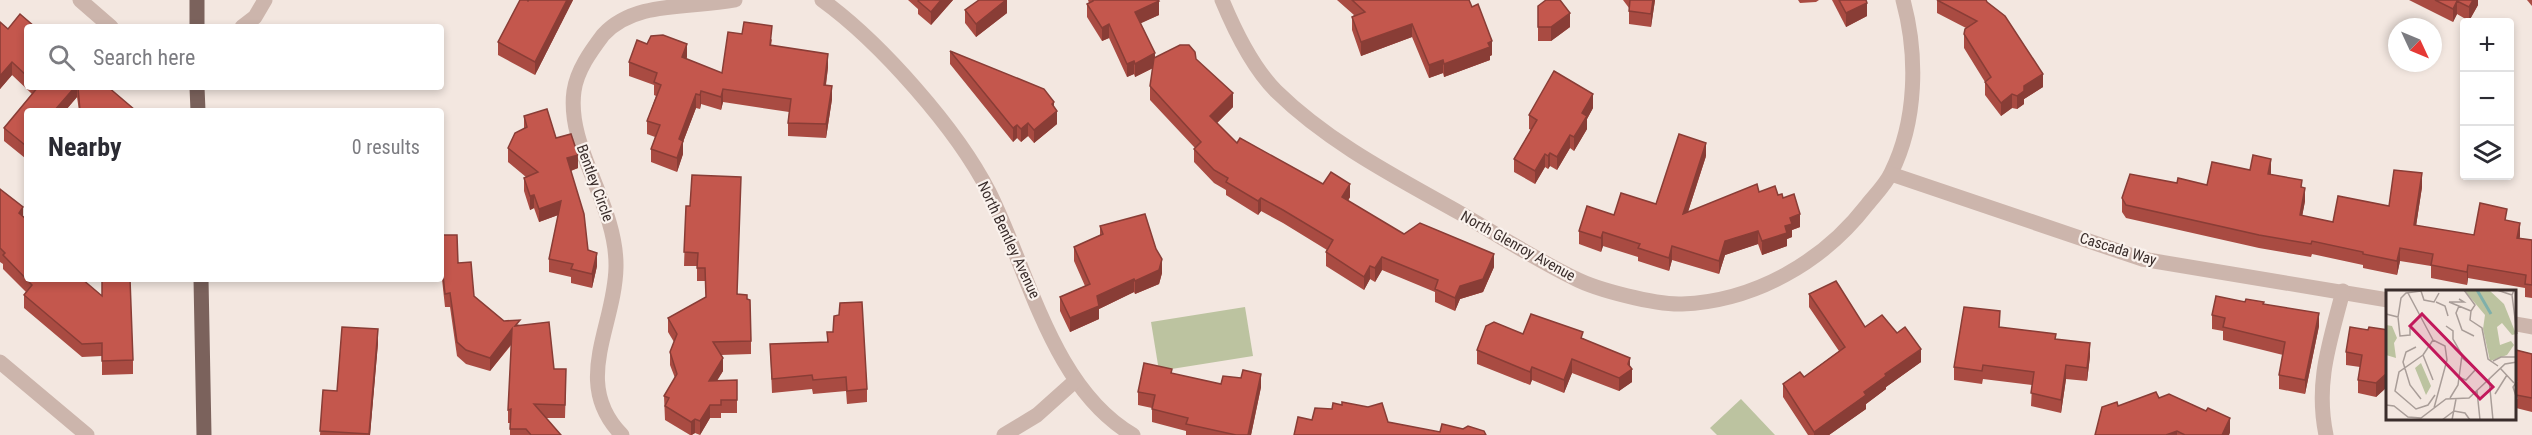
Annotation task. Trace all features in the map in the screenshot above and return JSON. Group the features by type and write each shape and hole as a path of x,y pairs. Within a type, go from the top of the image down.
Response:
{"main road":[{"path":"197,0 197,24"},
{"path":"197,90 198,108"},
{"path":"201,282 204,435"}],"street":[{"path":"80,0 108,24"},
{"path":"246,24 255,17 265,0"},
{"name":"Bentley Circle","path":"622,435 614,427 600,399 595,366 611,310 616,266 610,216 577,135 574,91 583,64 605,32 631,12 663,3 735,0"},
{"name":"North Bentley Avenue","path":"822,0 840,13 911,85 959,143 989,192 1052,335 1075,381 1115,424 1133,435"},
{"name":"North Glenroy Avenue","path":"1222,0 1235,31 1274,88 1317,128 1363,158 1576,279 1627,295 1680,304 1728,298 1773,282 1811,260 1856,220 1891,174 1909,122 1912,74 1910,26 1903,0"},
{"name":"Cascada Way","path":"1891,174 2142,259 2386,300"},
{"path":"2326,435 2322,415 2321,379 2343,291"},
{"path":"2517,324 2532,327"},
{"path":"0,362 87,435"},
{"path":"1004,435 1037,415 1075,381"}],"green space":[{"path":"1245,307 1253,356 1159,371 1151,322"},
{"path":"1741,399 1775,435 1717,435 1710,428"}],"building":[{"path":"520,0 567,0 535,62 498,42"},
{"path":"919,0 941,0 931,12"},
{"path":"979,0 1006,0 976,24 965,10"},
{"path":"1093,0 1158,0 1135,12 1155,53 1135,64 1134,61 1127,64 1109,24 1102,28 1087,4"},
{"path":"1352,0 1469,0 1472,7 1478,4 1492,41 1488,43 1490,47 1444,64 1443,60 1429,65 1412,24 1361,42 1352,17 1365,12"},
{"path":"1546,0 1560,0 1570,13 1551,27 1538,27 1538,6"},
{"path":"1630,0 1653,0 1651,14 1629,11"},
{"path":"1839,0 1866,0 1867,3 1846,13"},
{"path":"1937,0 1986,0 2005,16 2043,74 2024,86 2024,91 2017,96 2012,94 2001,103 1985,82 1991,77 1964,34 1965,29 1977,21"},
{"path":"2435,0 2473,0 2469,7 2457,1 2453,9"},
{"path":"20,14 32,24 24,24 24,73 12,62 0,76 0,22 8,29"},
{"path":"744,22 772,26 770,45 828,54 824,85 832,86 826,124 788,123 791,99 723,89 721,97 701,91 700,95 696,94 679,139 683,141 677,158 651,149 660,125 647,121 661,85 654,82 657,73 629,62 637,40 647,44 651,36 663,35 687,44 682,57 722,73 728,32 742,34"},
{"path":"1180,45 1189,45 1195,52 1196,59 1233,93 1210,116 1237,143 1240,138 1323,184 1331,172 1350,184 1342,197 1404,234 1420,223 1494,254 1483,279 1460,286 1455,298 1435,289 1438,280 1382,257 1375,268 1370,266 1364,277 1326,252 1333,240 1261,198 1258,201 1226,182 1228,178 1214,170 1194,149 1201,142 1150,86 1154,58"},
{"path":"950,51 1044,89 1054,102 1052,104 1057,111 1034,130 1028,123 1021,129 1017,125 1013,128"},
{"path":"1554,71 1593,94 1582,113 1587,116 1574,137 1570,135 1557,157 1550,153 1548,156 1545,154 1535,171 1514,159 1537,120 1529,115"},
{"path":"36,90 72,90 57,108 24,108 24,144 4,128"},
{"path":"78,90 112,90 133,108 80,108"},
{"path":"547,109 556,138 571,134 578,155 567,158 584,214 588,250 597,253 592,274 571,269 573,264 549,259 561,201 539,209 534,195 530,196 524,178 538,172 508,148 515,133 527,127 524,116"},
{"path":"1679,134 1706,143 1683,214 1757,184 1759,192 1775,186 1778,195 1782,194 1783,198 1794,194 1800,214 1790,218 1792,224 1785,226 1787,233 1762,241 1758,231 1725,241 1719,261 1672,246 1669,258 1638,248 1640,244 1603,232 1601,238 1579,231 1587,206 1614,215 1621,193 1656,204"},
{"path":"2253,155 2271,159 2268,174 2302,180 2301,187 2305,188 2300,215 2333,222 2338,196 2389,206 2394,170 2422,173 2414,225 2474,235 2480,203 2507,209 2505,220 2520,223 2517,238 2532,240 2532,285 2525,284 2526,275 2468,265 2467,272 2431,265 2433,254 2400,248 2397,261 2312,241 2311,244 2259,235 2126,205 2122,198 2130,174 2177,183 2178,178 2207,185 2212,162 2250,170"},
{"path":"692,175 741,177 737,294 747,295 747,299 750,300 751,341 713,342 723,358 709,381 737,380 737,400 721,400 721,405 710,405 700,421 695,419 691,422 665,406 669,398 664,396 677,374 670,352 677,334 668,318 706,297 705,268 697,268 698,253 684,252 686,206 690,206"},
{"path":"0,189 23,207 19,213 24,217 24,277 3,255 5,253 0,248"},
{"path":"1145,214 1156,249 1162,259 1159,270 1097,296 1099,306 1070,318 1060,297 1090,284 1074,247 1103,234 1100,226"},
{"path":"444,235 457,235 458,263 471,262 474,296 504,321 520,320 515,326 549,322 554,369 566,369 565,405 534,404 561,435 531,435 526,429 510,429 511,409 508,410 512,329 490,358 466,350 457,342 450,293 445,294"},
{"path":"1836,281 1865,327 1882,315 1897,333 1905,327 1921,349 1885,374 1886,376 1864,392 1866,395 1814,432 1783,384 1800,372 1804,377 1845,347 1809,294"},
{"path":"29,282 86,282 102,296 102,282 130,282 133,360 102,361 102,343 82,344 24,295 32,285"},
{"path":"2216,296 2245,302 2246,299 2319,313 2305,380 2279,375 2285,342 2223,327 2225,318 2212,315"},
{"path":"862,302 867,389 847,391 846,377 813,380 812,375 772,379 770,344 828,342 827,332 833,332 834,316 839,315 840,303"},
{"path":"1964,307 2000,311 1999,327 2056,334 2055,339 2090,343 2087,368 2066,365 2061,400 2031,393 2034,372 1983,365 1982,371 1954,367"},
{"path":"1531,314 1583,332 1581,338 1630,358 1628,364 1632,369 1619,378 1572,359 1564,380 1532,367 1530,372 1477,350 1486,326 1494,322 1523,334"},
{"path":"342,327 378,329 369,434 320,431 323,390 337,391"},
{"path":"2350,327 2386,330 2386,374 2376,383 2358,380 2362,355 2346,352"},
{"path":"2517,350 2532,354 2532,398 2517,395"},
{"path":"1144,363 1172,369 1171,373 1221,384 1223,376 1241,378 1243,370 1261,374 1248,435 1236,435 1186,424 1188,418 1152,409 1155,395 1138,392"},
{"path":"2156,392 2159,398 2169,394 2206,411 2208,408 2230,418 2222,435 2185,435 2177,431 2166,435 2095,435 2102,407 2117,402 2118,406"},
{"path":"1342,402 1368,407 1382,403 1388,422 1440,432 1442,424 1463,429 1468,426 1484,431 1486,435 1294,435 1298,417 1312,420 1315,408 1332,409 1333,403 1342,405"}]}
